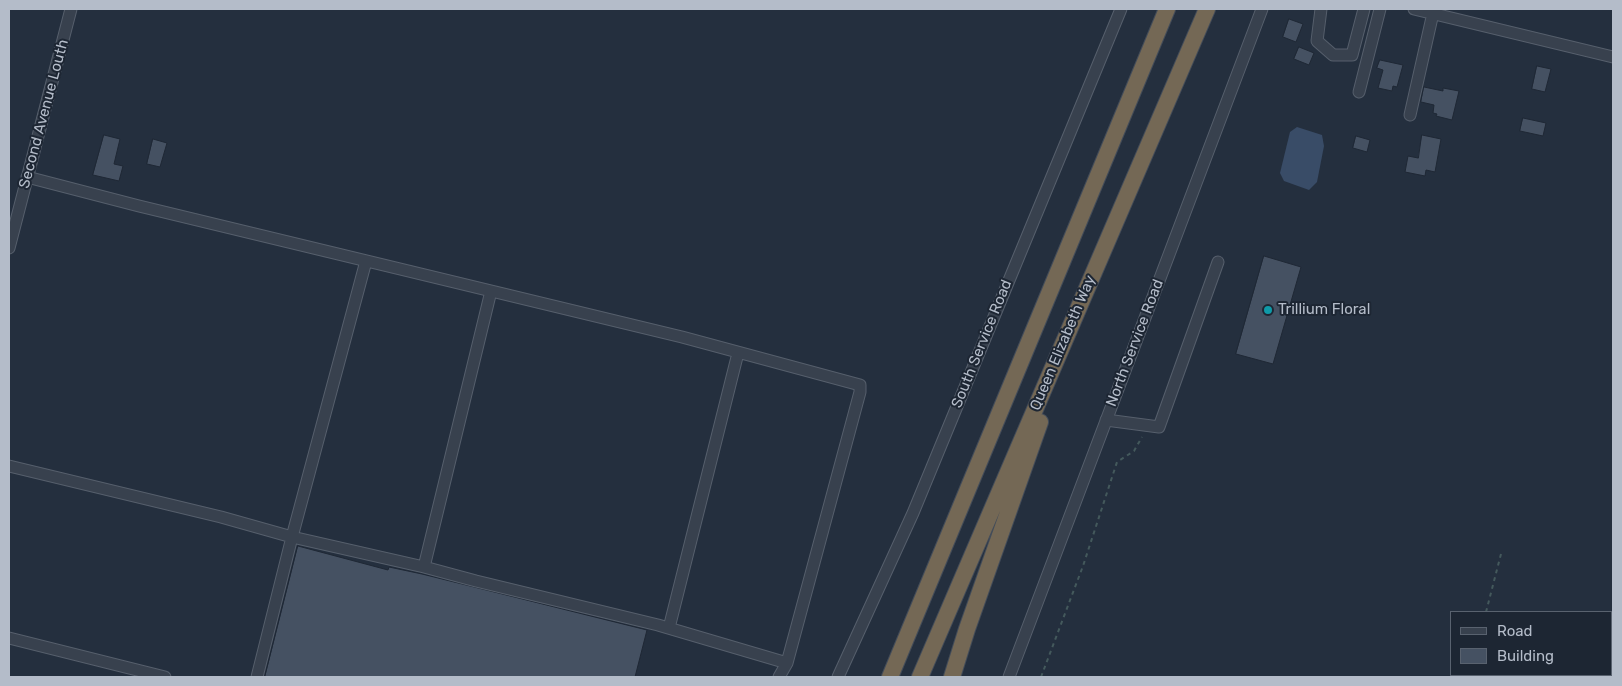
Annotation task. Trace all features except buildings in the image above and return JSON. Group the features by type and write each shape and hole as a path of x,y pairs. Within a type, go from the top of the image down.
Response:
{"highway":[{"name":"Queen Elizabeth Way","path":"890,677 1167,9"},
{"name":"Queen Elizabeth Way","path":"920,677 1207,9"},
{"path":"952,677 967,629 1092,277"}],"street":[{"name":"Second Avenue Louth","path":"9,248 71,9"},
{"name":"South Service Road","path":"838,677 913,513 1121,9"},
{"name":"North Service Road","path":"1008,677 1262,9"},
{"path":"1321,9 1317,41 1334,55 1352,56 1364,9"},
{"path":"1359,92 1380,9"},
{"path":"1414,9 1613,56"},
{"path":"1410,115 1433,13"},
{"path":"27,176 139,206 682,337 860,385 860,392 787,663 779,677"},
{"path":"257,677 292,537 366,261"},
{"path":"1106,420 1160,427 1218,262"},
{"path":"424,566 492,291"},
{"path":"669,628 738,353"},
{"path":"9,466 292,537 424,566 476,581 669,628 787,663"},
{"path":"9,638 165,677"}],"path":[{"path":"1041,677 1083,566 1117,462 1134,451 1149,426"},
{"path":"1486,611 1502,550"}],"water":[{"path":"1297,127 1322,135 1324,146 1317,182 1309,190 1284,181 1280,173 1290,132"}],"place":[{"name":"Trillium Floral","path":"1268,310"}]}
